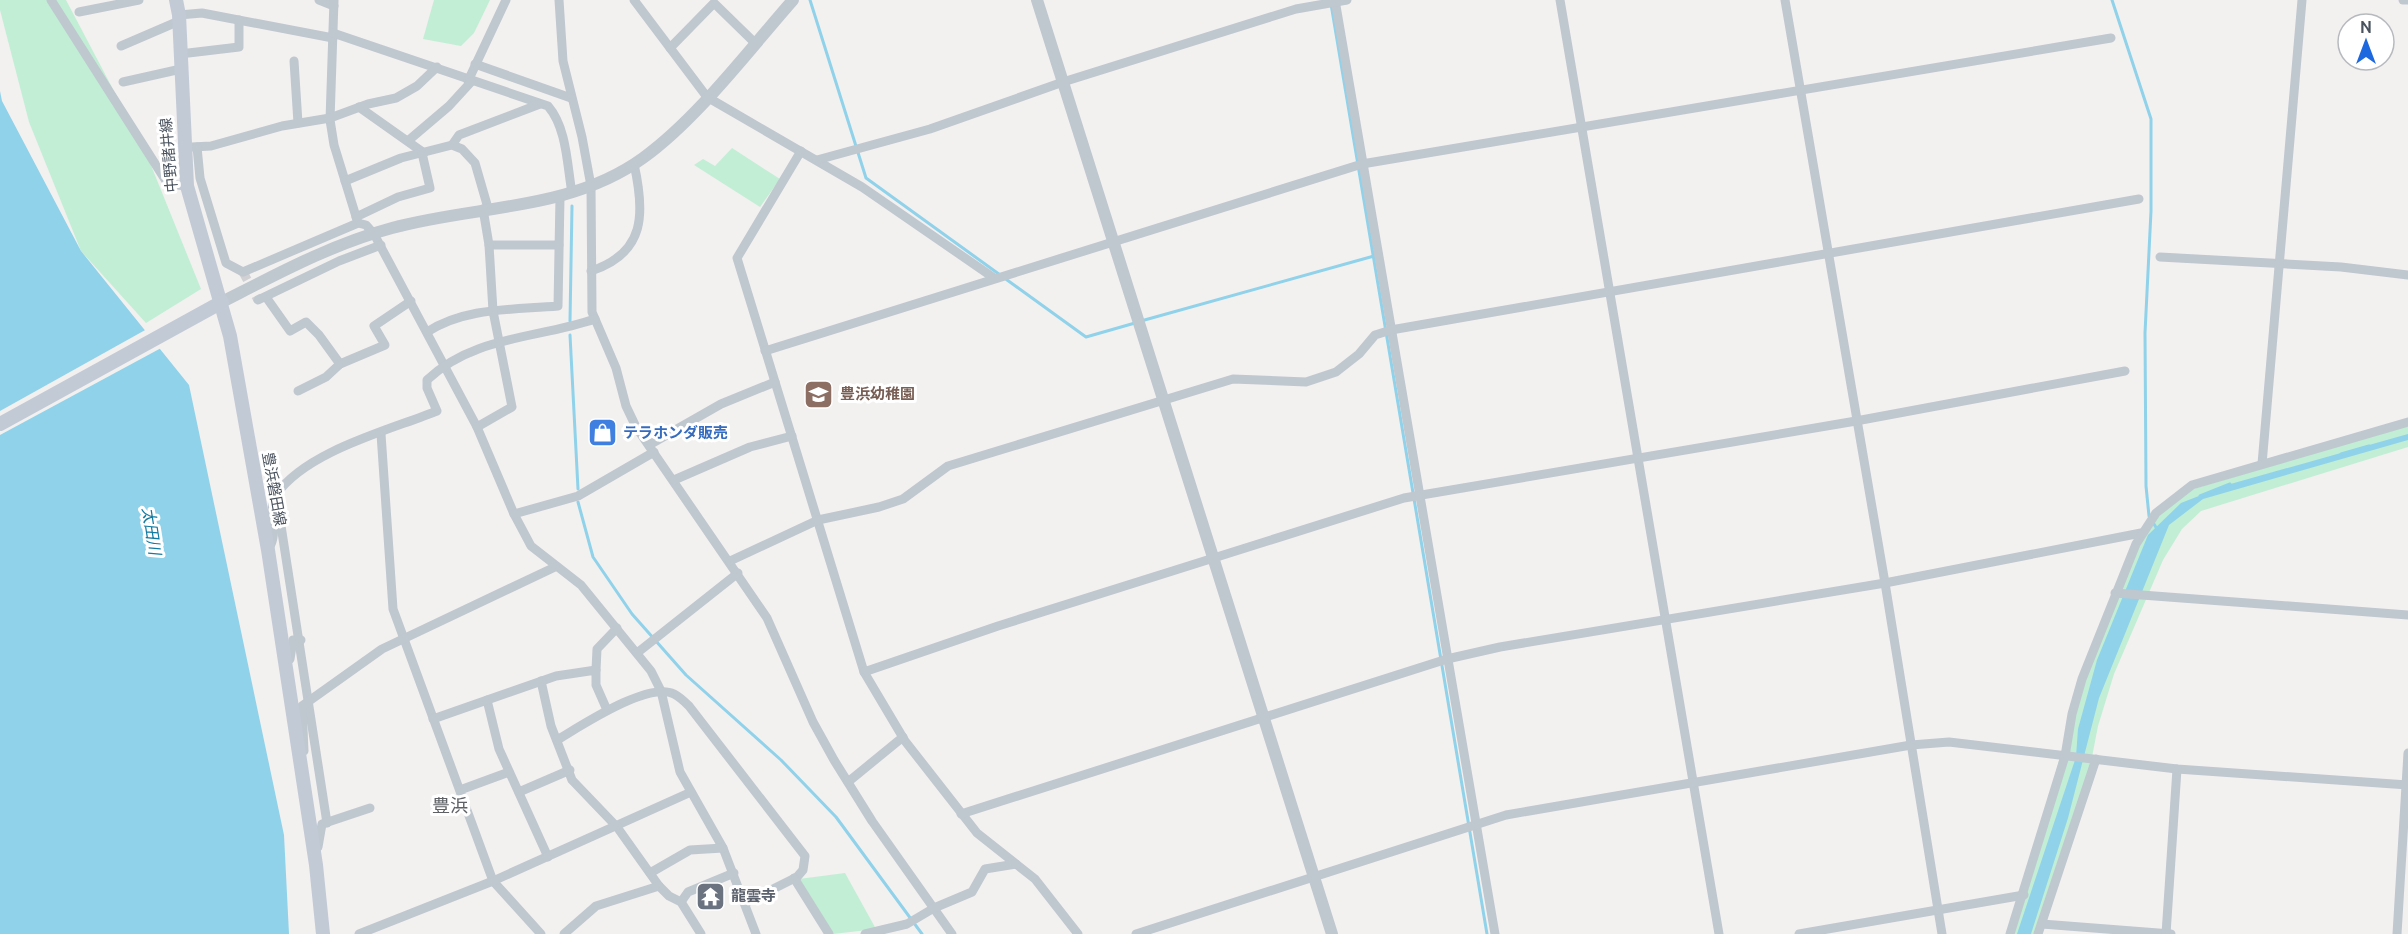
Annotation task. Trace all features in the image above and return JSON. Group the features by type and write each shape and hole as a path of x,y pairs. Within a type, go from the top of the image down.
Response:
{"main road":[{"name":"中野諸井線","path":"176,0 190,148 187,186 195,222 222,302"},
{"path":"0,424 222,302"},
{"name":"豊浜磐田線","path":"222,302 268,550 316,864 323,934"}],"street":[{"path":"51,0 168,184 187,186"},
{"path":"79,12 139,0"},
{"path":"319,0 334,3 330,118 334,145 357,220 366,225 374,234 411,301 477,427 514,514 531,546 581,585 651,671 661,691 680,772 723,848 756,934"},
{"path":"409,140 449,106 470,81 506,0"},
{"path":"559,0 563,62 582,137 591,186 591,299 595,319 616,368 626,406 652,449 767,618 813,722 848,782 952,934"},
{"path":"634,0 707,97 862,188 994,278"},
{"path":"222,302 307,260 374,234 485,209 566,195 591,186 634,164 673,134 793,0"},
{"path":"1037,0 1332,934"},
{"path":"817,160 930,129 1063,82 1296,9 1347,0"},
{"path":"1560,0 1719,934"},
{"path":"1785,0 1885,583 1942,934"},
{"path":"2262,464 2302,0"},
{"path":"2403,0 2408,0"},
{"path":"1335,1 1495,934"},
{"path":"670,48 714,3 755,43"},
{"path":"121,46 179,18 202,13 333,35 437,67 470,81 548,106 561,130 566,195 559,245 558,306 493,312 445,320 427,332"},
{"path":"180,54 239,47 239,20"},
{"path":"765,351 1362,164 2111,39"},
{"path":"294,61 298,123"},
{"path":"476,64 571,98"},
{"path":"359,107 409,140 423,153 430,188 398,196 357,220 243,272 226,263 190,148 211,146 298,123 330,118 359,107 396,98 417,86 437,67"},
{"path":"123,82 181,69"},
{"path":"452,145 459,135 540,104"},
{"path":"345,181 401,158 452,145 462,149 475,163 485,209 493,312 512,407 477,427"},
{"path":"801,151 737,258 864,672 903,737 976,833 1035,879 1078,934"},
{"path":"591,271 609,265 624,254 633,242 641,210 634,164"},
{"path":"730,561 818,520 895,502 922,487 948,466 1233,379 1311,380 1336,372 1359,354 1375,335 1391,330 1611,291 1829,256 2139,199"},
{"path":"340,364 320,335 306,322 291,331 262,298 339,261 381,245"},
{"path":"489,245 559,245"},
{"path":"2160,257 2341,267 2408,275"},
{"path":"298,391 326,376 340,364 385,345 374,326 411,301"},
{"path":"268,550 272,543 272,504 276,495 292,478 318,459 437,411 427,388 427,380 444,364 468,351 564,329 595,319"},
{"path":"864,672 1213,557 1420,494 1856,421 2125,371"},
{"path":"514,514 578,496 722,404 775,382"},
{"path":"2010,934 2024,896 2065,756 2072,714 2082,679 2141,533 2156,513 2192,484 2408,422"},
{"path":"381,434 393,609 493,881 542,934"},
{"path":"674,480 750,447 792,436"},
{"path":"276,495 327,823"},
{"path":"961,814 1447,659 1500,647 1885,583 2141,533"},
{"path":"302,774 305,760 302,706 382,649 555,567"},
{"path":"637,653 738,573"},
{"path":"2115,593 2408,615"},
{"path":"607,710 597,685 597,649 617,628"},
{"path":"285,664 290,659 293,640 300,640"},
{"path":"433,719 541,681 577,671 596,670"},
{"path":"541,681 545,707 572,780 617,827 659,886 669,896 681,902 701,934"},
{"path":"557,740 607,710 629,700 661,691 674,693 689,706 805,856 803,870 794,878 745,903"},
{"path":"487,700 499,749 548,857"},
{"path":"848,782 903,737"},
{"path":"1136,934 1313,875 1516,813 1911,745 1949,742 2177,769 2407,785"},
{"path":"2397,934 2408,753"},
{"path":"2038,934 2096,759"},
{"path":"2166,934 2177,769"},
{"path":"519,792 570,770"},
{"path":"460,790 509,772"},
{"path":"358,934 493,881 691,792"},
{"path":"316,864 320,826 370,808"},
{"path":"650,873 690,850 723,848"},
{"path":"865,934 907,924 934,908 972,892 985,869 1016,864"},
{"path":"681,902 688,892 734,873"},
{"path":"794,878 829,934"},
{"path":"564,934 597,906 659,886"},
{"path":"1799,934 2024,896"},
{"path":"2042,924 2171,934"}],"green space":[{"path":"0,0 66,0 144,148 201,289 146,323 81,251 29,122 0,10"},
{"path":"434,0 490,0 474,33 461,46 423,39"},
{"path":"732,148 780,179 760,207 694,165 703,159 715,166"},
{"path":"2408,425 2408,447 2201,511 2182,529 2163,560 2114,674 2098,726 2086,788 2038,934 2011,934 2072,714 2149,522 2180,493"},
{"path":"845,873 876,929 833,934 799,879"}],"water":[{"name":"太田川","path":"0,91 2,101 81,251 189,385 284,835 289,934 0,934"},
{"path":"2408,434 2408,440 2203,499 2169,525 2099,698 2068,818 2031,934 2017,934 2076,757 2078,729 2097,660 2148,535 2181,503 2227,485"}],"pier":[{"path":"147,329 163,347 0,435 0,411"}],"waterway":[{"path":"810,0 866,178 1086,337 1135,323"},
{"path":"2112,0 2151,119 2151,211 2145,333 2146,486 2149,516 2157,529"},
{"path":"1331,4 1487,934"},
{"path":"570,321 572,206"},
{"path":"1141,321 1374,256"},
{"path":"570,335 578,489"},
{"path":"2341,454 2369,446"},
{"path":"2200,496 2230,484"},
{"path":"578,502 593,557 632,614 686,675 781,760 836,817 922,934"}],"tunnel":[{"path":"243,272 258,300"}],"place":[{"name":"豊浜幼稚園","path":"819,394"},
{"name":"テラホンダ販売","path":"602,433"},
{"name":"龍雲寺","path":"710,896"}],"district":[{"name":"豊浜","path":"450,806"}]}
